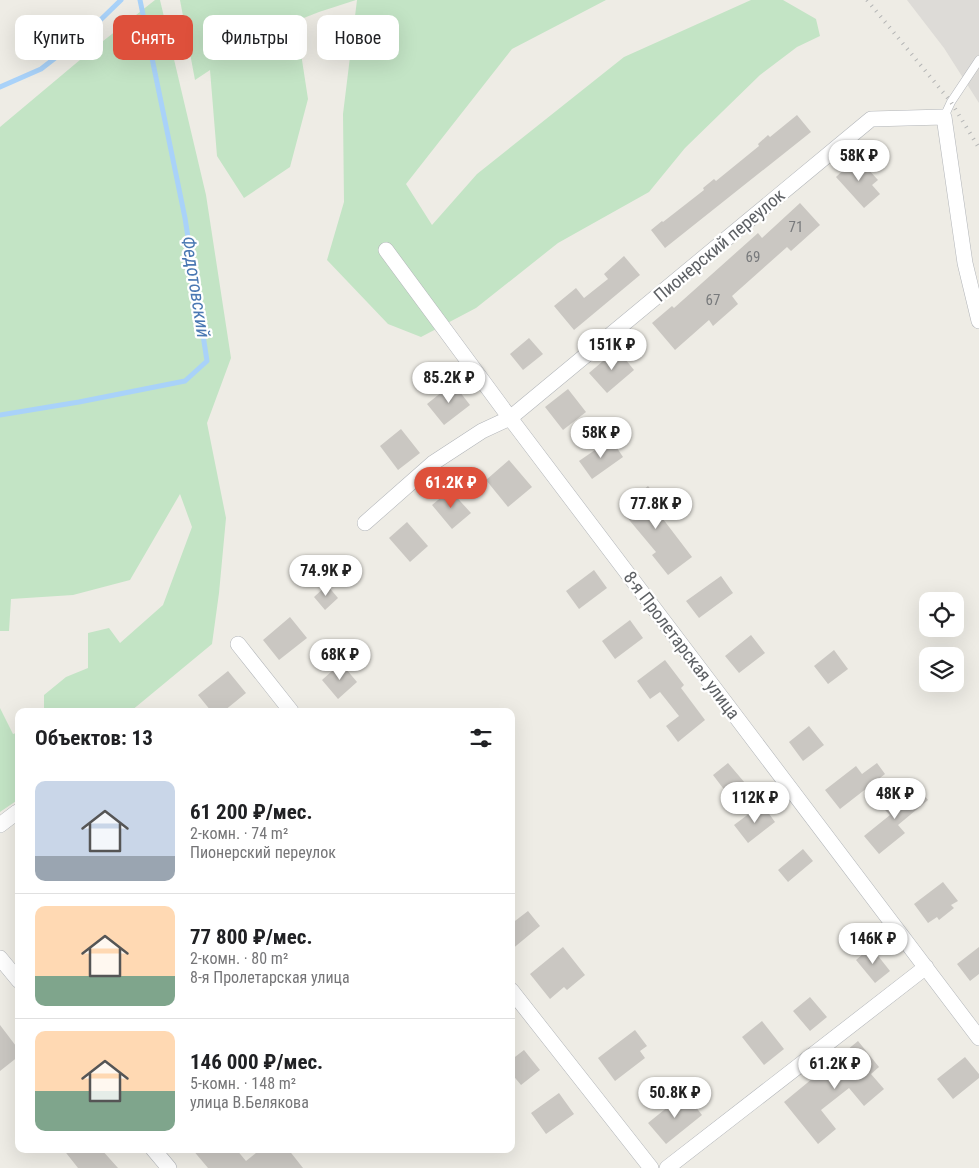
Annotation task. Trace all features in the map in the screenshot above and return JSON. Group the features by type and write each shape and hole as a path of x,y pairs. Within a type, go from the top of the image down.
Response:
{"street":[{"path":"944,117 964,263 979,321"},
{"name":"Пионерский переулок","path":"366,523 433,463 482,431 510,418 872,119 944,117"},
{"name":"8-я Пролетарская улица","path":"386,250 510,418 979,1038"},
{"path":"238,644 289,708"},
{"path":"0,825 15,814"},
{"path":"0,958 15,976"},
{"path":"667,1168 926,967"},
{"path":"515,995 651,1168"},
{"path":"156,1153 168,1168"}],"lane":[{"path":"944,117 951,102 979,60"}],"shaded area":[{"path":"907,0 979,0 979,103 944,48"}],"green space":[{"path":"155,0 160,0 164,15 136,15"},
{"path":"180,0 356,0 307,17 307,15 203,15 203,60 302,60 308,99 290,167 244,198 217,156 210,70 195,80 191,60 193,60 193,15 183,15"},
{"path":"357,0 606,0 512,49 406,184 432,225 477,174 624,57 751,0 783,0 816,19 820,36 797,47 760,75 685,148 649,192 558,243 476,308 421,337 388,324 327,260 344,202 343,114 350,60 399,60 399,15 355,15"},
{"path":"113,33 113,60 174,60 206,195 231,358 207,423 226,518 212,644 135,708 44,708 44,695 66,677 88,668 88,633 109,628 120,643 163,605 192,527 180,494 130,580 73,595 11,599 9,631 0,631 0,127 80,60 103,60 103,41"},
{"path":"0,708 13,734 15,733 15,802 0,812"}],"building":[{"path":"797,115 811,132 665,248 651,230 704,190 703,188 714,179 716,181 759,146 758,144 768,135 770,137"},
{"path":"857,157 878,180 872,185 880,194 864,208 836,177"},
{"path":"800,203 820,225 791,251 787,247 732,296 738,304 713,326 709,320 675,350 652,323 672,306 674,308 758,233 762,238"},
{"path":"624,256 640,275 574,330 554,306 576,288 584,298 608,279 604,274"},
{"path":"529,338 543,354 523,370 510,354"},
{"path":"617,349 634,370 607,393 589,373"},
{"path":"453,383 470,405 444,425 427,404"},
{"path":"568,389 586,412 563,430 545,407"},
{"path":"401,429 420,453 398,470 380,446"},
{"path":"611,439 623,457 592,479 579,461"},
{"path":"509,460 532,487 508,507 486,480"},
{"path":"648,486 670,513 663,519 692,557 668,575 652,555 656,552 620,509"},
{"path":"450,490 471,513 452,529 432,505"},
{"path":"407,522 428,546 410,562 389,538"},
{"path":"594,570 607,588 579,609 566,591"},
{"path":"721,576 733,593 699,618 686,601"},
{"path":"327,585 338,598 325,610 314,597"},
{"path":"290,617 307,638 279,660 263,640"},
{"path":"630,620 643,638 615,659 602,641"},
{"path":"751,635 765,653 739,673 725,656"},
{"path":"834,650 848,669 828,684 814,666"},
{"path":"665,660 684,685 681,688 705,720 678,742 666,726 679,716 660,692 650,699 637,681"},
{"path":"341,663 357,682 338,699 322,680"},
{"path":"228,671 246,693 228,708 209,708 198,695"},
{"path":"809,726 824,745 803,761 789,742"},
{"path":"728,763 745,783 729,796 713,775"},
{"path":"877,763 885,774 840,809 825,790 856,766 862,774"},
{"path":"916,785 928,800 898,825 905,833 879,854 864,836 890,815 885,810"},
{"path":"762,804 775,822 748,843 734,825"},
{"path":"803,849 813,861 788,882 778,870"},
{"path":"943,882 958,901 951,905 954,908 939,920 937,917 928,923 914,904"},
{"path":"528,911 540,926 515,947 515,921"},
{"path":"563,947 585,975 567,990 564,987 550,999 530,974"},
{"path":"871,947 890,971 875,983 856,960"},
{"path":"979,947 979,974 970,981 957,964"},
{"path":"810,997 827,1017 810,1031 793,1011"},
{"path":"762,1021 784,1049 764,1065 742,1037"},
{"path":"0,1025 15,1045 15,1059 0,1071"},
{"path":"635,1030 647,1046 640,1051 645,1058 615,1081 598,1058"},
{"path":"858,1041 879,1067 871,1074 884,1089 864,1106 849,1088 821,1110 836,1129 818,1144 784,1102"},
{"path":"524,1050 540,1070 521,1085 515,1078 515,1057"},
{"path":"965,1057 979,1074 979,1078 953,1099 937,1079"},
{"path":"559,1093 574,1114 546,1134 531,1113"},
{"path":"685,1093 702,1115 666,1144 648,1123"},
{"path":"66,1153 105,1153 118,1168 78,1168"},
{"path":"195,1153 239,1153 246,1161 256,1153 291,1153 303,1168 208,1168"}],"waterway":[{"path":"0,87 41,69 86,34 121,0"},
{"name":"Федотовский","path":"0,415 185,381 207,361 185,218 140,0"}],"railway":[{"path":"867,0 951,102 979,148"}]}
